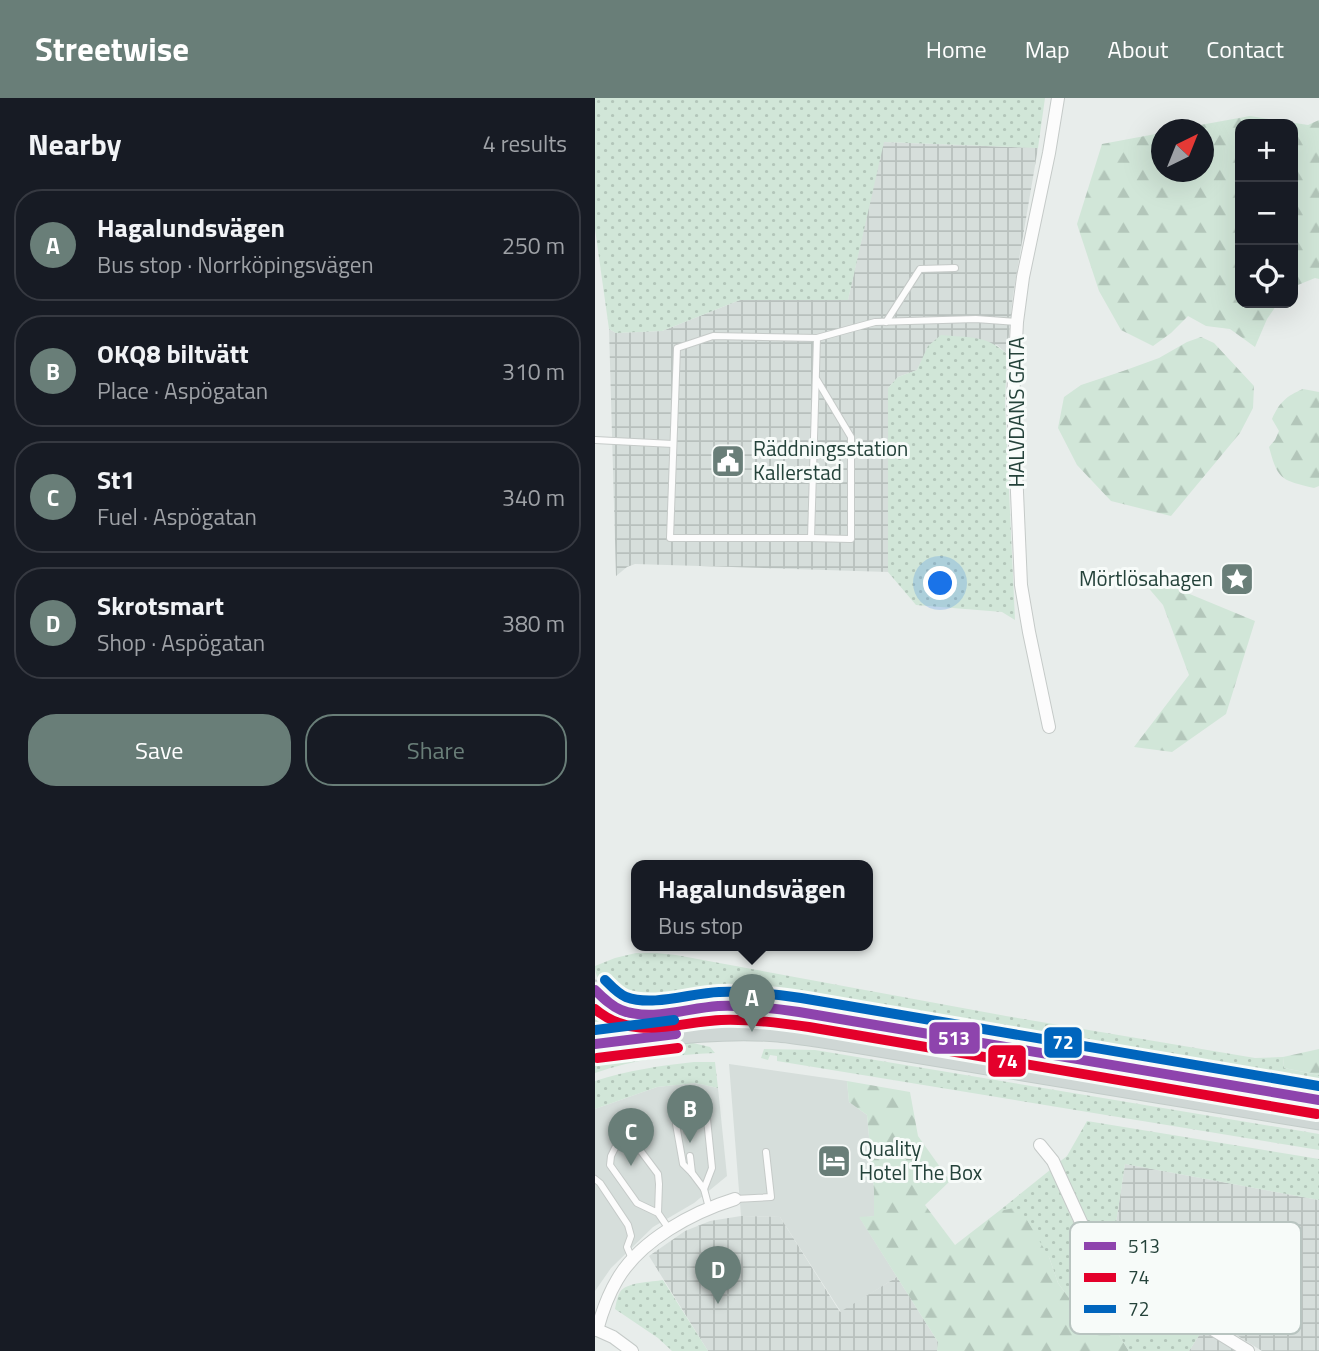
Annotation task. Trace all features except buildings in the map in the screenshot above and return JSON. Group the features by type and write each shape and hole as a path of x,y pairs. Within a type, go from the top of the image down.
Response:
{"main road":[{"path":"595,990 613,1006 631,1012 650,1013 716,1006 799,1011 1319,1100"},
{"path":"595,1044 712,1032 778,1032 1319,1120"}],"street":[{"name":"HALVDANS GATA","path":"1049,727 1021,585 1013,399 1017,322 1023,277 1058,98"},
{"path":"1040,1145 1053,1161 1081,1222"},
{"path":"632,1351 596,1329 618,1277 632,1261 670,1229 709,1208 735,1199"},
{"path":"1221,1334 1248,1351"}],"lane":[{"path":"886,322 920,269 955,268"},
{"path":"816,379 851,437 851,539 670,538 677,348 713,336 817,338 875,322 976,319 1017,322"},
{"path":"811,538 817,338"},
{"path":"595,440 673,444"},
{"path":"704,1189 712,1168 707,1119 694,1109 678,1116 676,1124 683,1164 704,1189 709,1208"},
{"path":"685,1112 687,1131"},
{"path":"658,1213 658,1174 637,1146 623,1143 615,1149 610,1165 637,1203 658,1213 670,1229"},
{"path":"735,1199 771,1197 766,1152"},
{"path":"690,1156 692,1173"},
{"path":"595,1179 628,1225 631,1236 627,1247 632,1261"}],"shaded area":[{"path":"883,142 1038,148 1013,295 1007,354 997,345 921,362 917,370 898,377 888,388 888,572 635,564 616,576 609,329 616,333 662,331 740,300 848,300"},
{"path":"729,1064 847,1081 849,1102 867,1115 874,1216 860,1218 897,1277 841,1312 780,1217 741,1216"},
{"path":"695,1083 718,1088 727,1176 694,1203 653,1227 611,1268 595,1291 595,1109 657,1087"},
{"path":"1125,1164 1319,1200 1319,1351 1262,1351 1235,1334 1301,1334 1301,1222 1116,1222"},
{"path":"741,1216 780,1217 840,1312 897,1277 938,1342 937,1351 708,1351 649,1256 685,1231 710,1221"},
{"path":"1200,1334 1210,1334 1236,1351 1189,1351"}],"green space":[{"path":"595,98 1045,98 1038,148 884,142 848,300 740,300 662,331 616,333 609,329 595,229"},
{"path":"1250,116 1269,119 1235,119 1235,308 1275,308 1255,347 1230,329 1206,326 1188,316 1153,346 1121,330 1099,291 1077,224 1102,144 1151,135 1151,182 1214,182 1214,122"},
{"path":"1319,120 1319,279 1298,285 1298,123 1308,125"},
{"path":"941,335 984,340 1007,354 1005,403 1015,620 1002,612 916,605 888,572 888,388 898,377 917,370 928,346"},
{"path":"1201,337 1214,343 1254,386 1253,408 1240,433 1171,516 1111,501 1077,465 1058,428 1064,397 1081,385 1159,358"},
{"path":"1303,389 1319,392 1319,486 1314,488 1283,477 1275,467 1269,447 1279,431 1272,419 1277,409 1288,397"},
{"path":"1134,571 1255,621 1226,714 1172,752 1134,747 1189,675 1163,605"},
{"path":"636,953 676,955 1006,1016 1255,1058 1283,1057 1284,1068 1319,1075 1319,1086 804,996 743,993 656,1002 631,1000 619,996 604,985 597,976 595,966"},
{"path":"595,1005 622,1021 639,1024 640,1028 595,1034"},
{"path":"693,1043 710,1047 715,1053 655,1058 595,1073 595,1054"},
{"path":"764,1049 815,1050 1319,1134 1319,1150 777,1061 777,1056 770,1055 768,1060 761,1058"},
{"path":"1319,1049 1319,1075 1284,1068 1283,1057"},
{"path":"694,1062 715,1062 718,1088 695,1083 657,1087 595,1109 595,1081 632,1071"},
{"path":"847,1081 910,1092 918,1136 950,1181 925,1205 955,1245 999,1211 1014,1208 1027,1220 1049,1257 1058,1283 1070,1300 1070,1334 1118,1334 1129,1351 937,1351 938,1342 859,1217 874,1216 874,1190 867,1115 849,1102"},
{"path":"1087,1121 1319,1159 1319,1200 1125,1164 1116,1222 1087,1222 1058,1163 1067,1156"},
{"path":"1050,1170 1074,1222 1070,1222 1070,1300 1058,1283 1049,1257 999,1211"},
{"path":"663,1280 708,1351 672,1351 658,1338 615,1309 623,1289 633,1284"},
{"path":"1118,1334 1200,1334 1189,1351 1129,1351"}],"transit line":[{"name":"72","path":"605,980 620,994 637,1000 660,1000 719,992 781,995 1319,1086"},
{"name":"513","path":"595,990 621,1010 644,1015 718,1006 779,1009 1319,1100"},
{"name":"74","path":"595,1009 610,1019 640,1028 732,1020 809,1027 1317,1114"},
{"name":"72","path":"595,1030 674,1020"},
{"name":"513","path":"595,1044 676,1034"},
{"name":"74","path":"597,1058 678,1048"}],"place":[{"name":"Räddningsstation Kallerstad","path":"728,461"},
{"name":"Mörtlösahagen","path":"1237,579"},
{"name":"Hagalundsvägen","path":"752,1032"},
{"name":"OKQ8 biltvätt","path":"690,1143"},
{"name":"Quality Hotel The Box","path":"834,1161"},
{"name":"St1","path":"631,1166"},
{"name":"Skrotsmart","path":"718,1304"}]}
